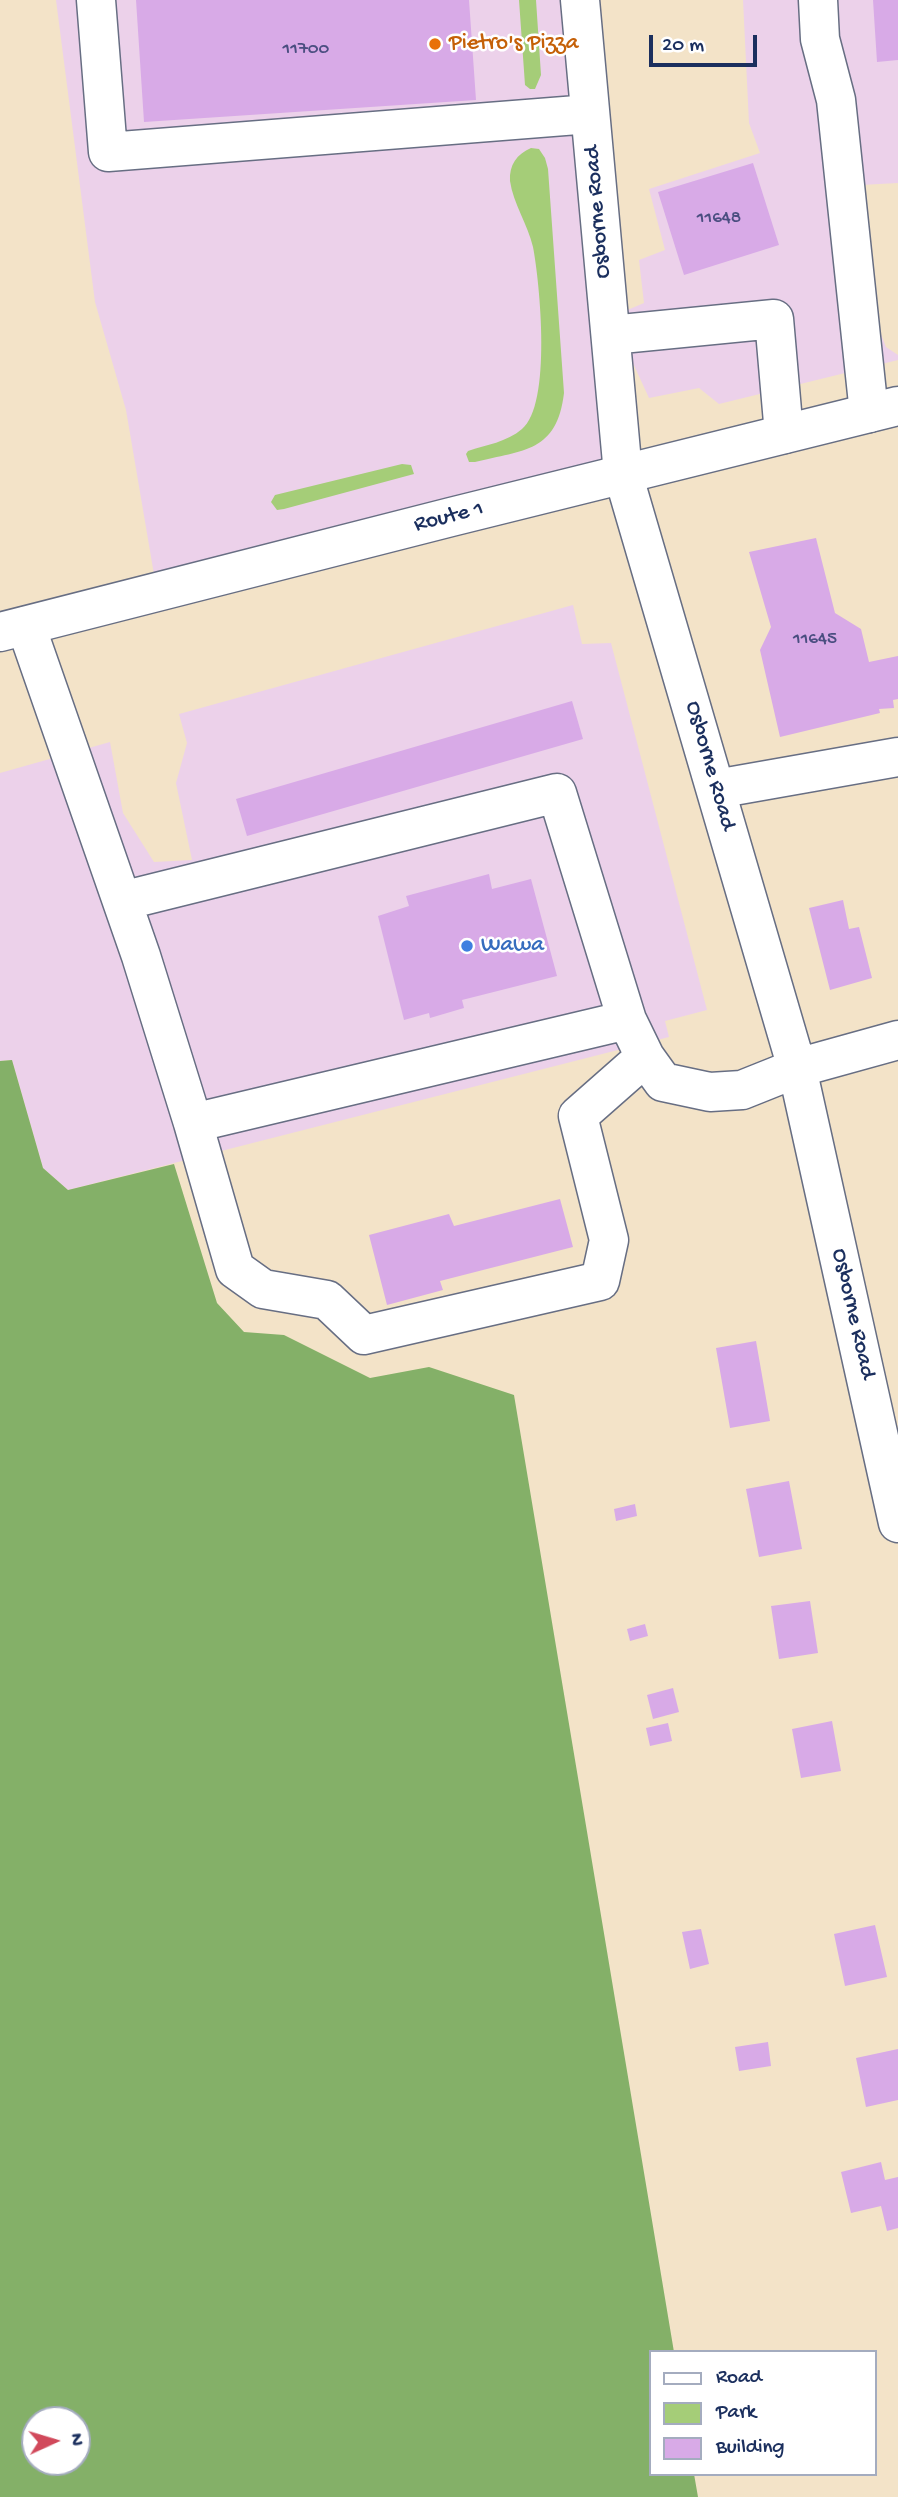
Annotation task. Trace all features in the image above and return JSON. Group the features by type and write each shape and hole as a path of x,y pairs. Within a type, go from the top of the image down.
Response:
{"street":[{"path":"96,0 108,152 590,114"},
{"name":"Osborne Road","path":"580,0 623,474 797,1068 898,1523"},
{"path":"818,0 820,39 836,100 883,409"},
{"path":"611,335 774,319 784,434"},
{"name":"Route 1","path":"13,629 883,409"},
{"path":"13,629 122,901 235,1269 262,1289 327,1300 364,1335 600,1281 609,1240 578,1116 645,1057"},
{"path":"716,789 898,757"},
{"path":"122,901 557,793 627,1020 645,1057 663,1082 710,1092 742,1090 797,1068 898,1040"},
{"path":"192,1123 627,1020"}],"shaded area":[{"path":"56,0 578,0 621,473 157,592 126,410 95,302"},
{"path":"743,0 898,0 898,183 861,185 871,309 886,347 898,355 898,360 719,404 699,388 649,398 632,361 625,311 644,303 639,260 665,250 649,189 760,153 749,123"},
{"path":"573,605 582,644 611,643 707,1010 665,1021 669,1037 68,1190 43,1168 12,1060 0,1061 0,773 110,742 123,813 154,862 192,860 176,783 187,743 179,714"}],"green space":[{"path":"519,0 536,0 541,75 535,89 525,85"},
{"path":"531,148 539,149 548,169 564,393 554,427 546,438 523,450 469,462 466,454 468,451 503,440 522,429 531,416 537,396 541,370 541,314 536,264 531,239 510,181 515,161"},
{"path":"402,464 411,465 414,474 284,509 277,510 271,502 275,495"},
{"path":"12,1060 43,1168 68,1190 174,1164 217,1303 244,1332 284,1335 370,1378 429,1367 514,1395 674,2350 650,2350 650,2476 694,2476 698,2497 0,2497 0,1061"}],"building":[{"path":"136,0 469,0 476,100 144,122"},
{"path":"873,0 898,0 898,60 877,62"},
{"path":"753,163 779,245 684,275 658,192"},
{"path":"816,538 835,613 861,629 869,662 898,656 898,699 893,700 894,708 879,709 880,713 780,737 760,650 771,627 749,552"},
{"path":"572,701 583,739 247,836 236,799"},
{"name":"Wawa","path":"489,874 492,889 531,879 557,976 462,1000 464,1008 430,1018 429,1013 404,1020 378,916 409,906 406,896"},
{"path":"843,900 849,929 859,927 872,978 830,990 809,908"},
{"path":"560,1199 573,1247 440,1281 443,1290 387,1305 369,1235 449,1214 454,1226"},
{"path":"756,1341 770,1421 730,1428 716,1348"},
{"path":"789,1481 802,1549 759,1557 746,1489"},
{"path":"635,1504 637,1516 616,1521 614,1509"},
{"path":"810,1601 818,1653 779,1659 771,1606"},
{"path":"645,1624 648,1636 630,1641 627,1629"},
{"path":"673,1688 679,1712 653,1719 647,1695"},
{"path":"832,1721 841,1771 801,1778 792,1729"},
{"path":"668,1723 672,1741 650,1746 646,1728"},
{"path":"875,1925 887,1977 845,1986 834,1934"},
{"path":"701,1929 709,1964 690,1969 682,1932"},
{"path":"768,2042 771,2066 739,2071 735,2047"},
{"path":"898,2049 898,2100 866,2107 856,2058"},
{"path":"881,2162 885,2180 898,2177 898,2228 887,2231 881,2206 851,2213 841,2172"}],"place":[{"name":"Pietro's Pizza","path":"435,44"},
{"name":"Wawa","path":"467,946"}]}
